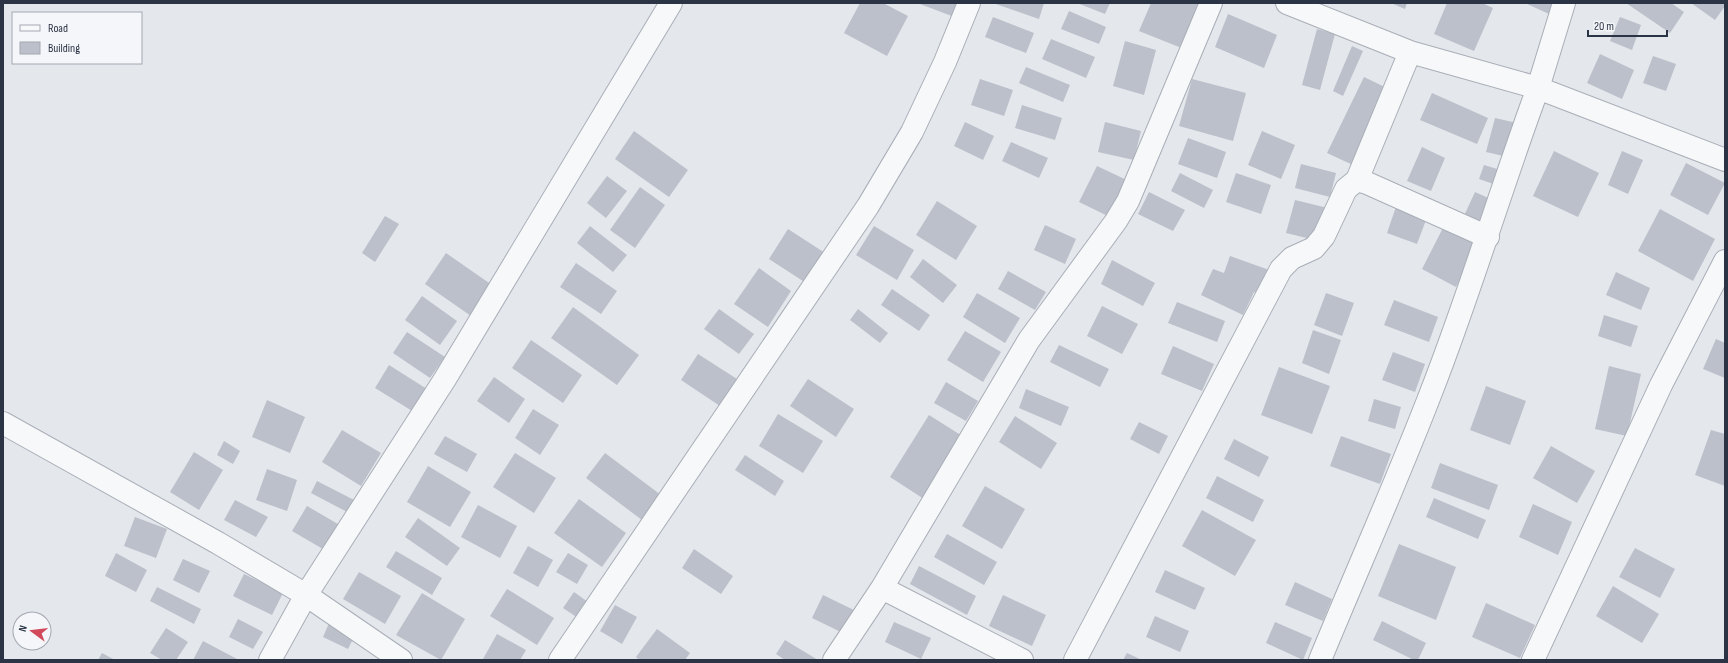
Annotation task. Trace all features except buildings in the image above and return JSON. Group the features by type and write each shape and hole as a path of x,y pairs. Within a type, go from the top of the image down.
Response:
{"street":[{"path":"270,660 306,595 445,379 671,3"},
{"path":"560,660 868,206 912,132 945,62 969,3"},
{"path":"834,660 882,588 1029,340 1116,221 1128,201 1211,3"},
{"path":"1287,3 1410,52 1538,88 1725,160"},
{"path":"1320,660 1432,390 1488,237 1507,173 1538,88 1564,3"},
{"path":"1075,660 1281,269 1292,258 1314,248 1324,236 1346,189 1357,180 1410,52"},
{"path":"1357,180 1488,237"},
{"path":"1533,660 1661,385 1725,261"},
{"path":"3,423 218,543 306,595 401,660"},
{"path":"882,588 1022,660"}]}
